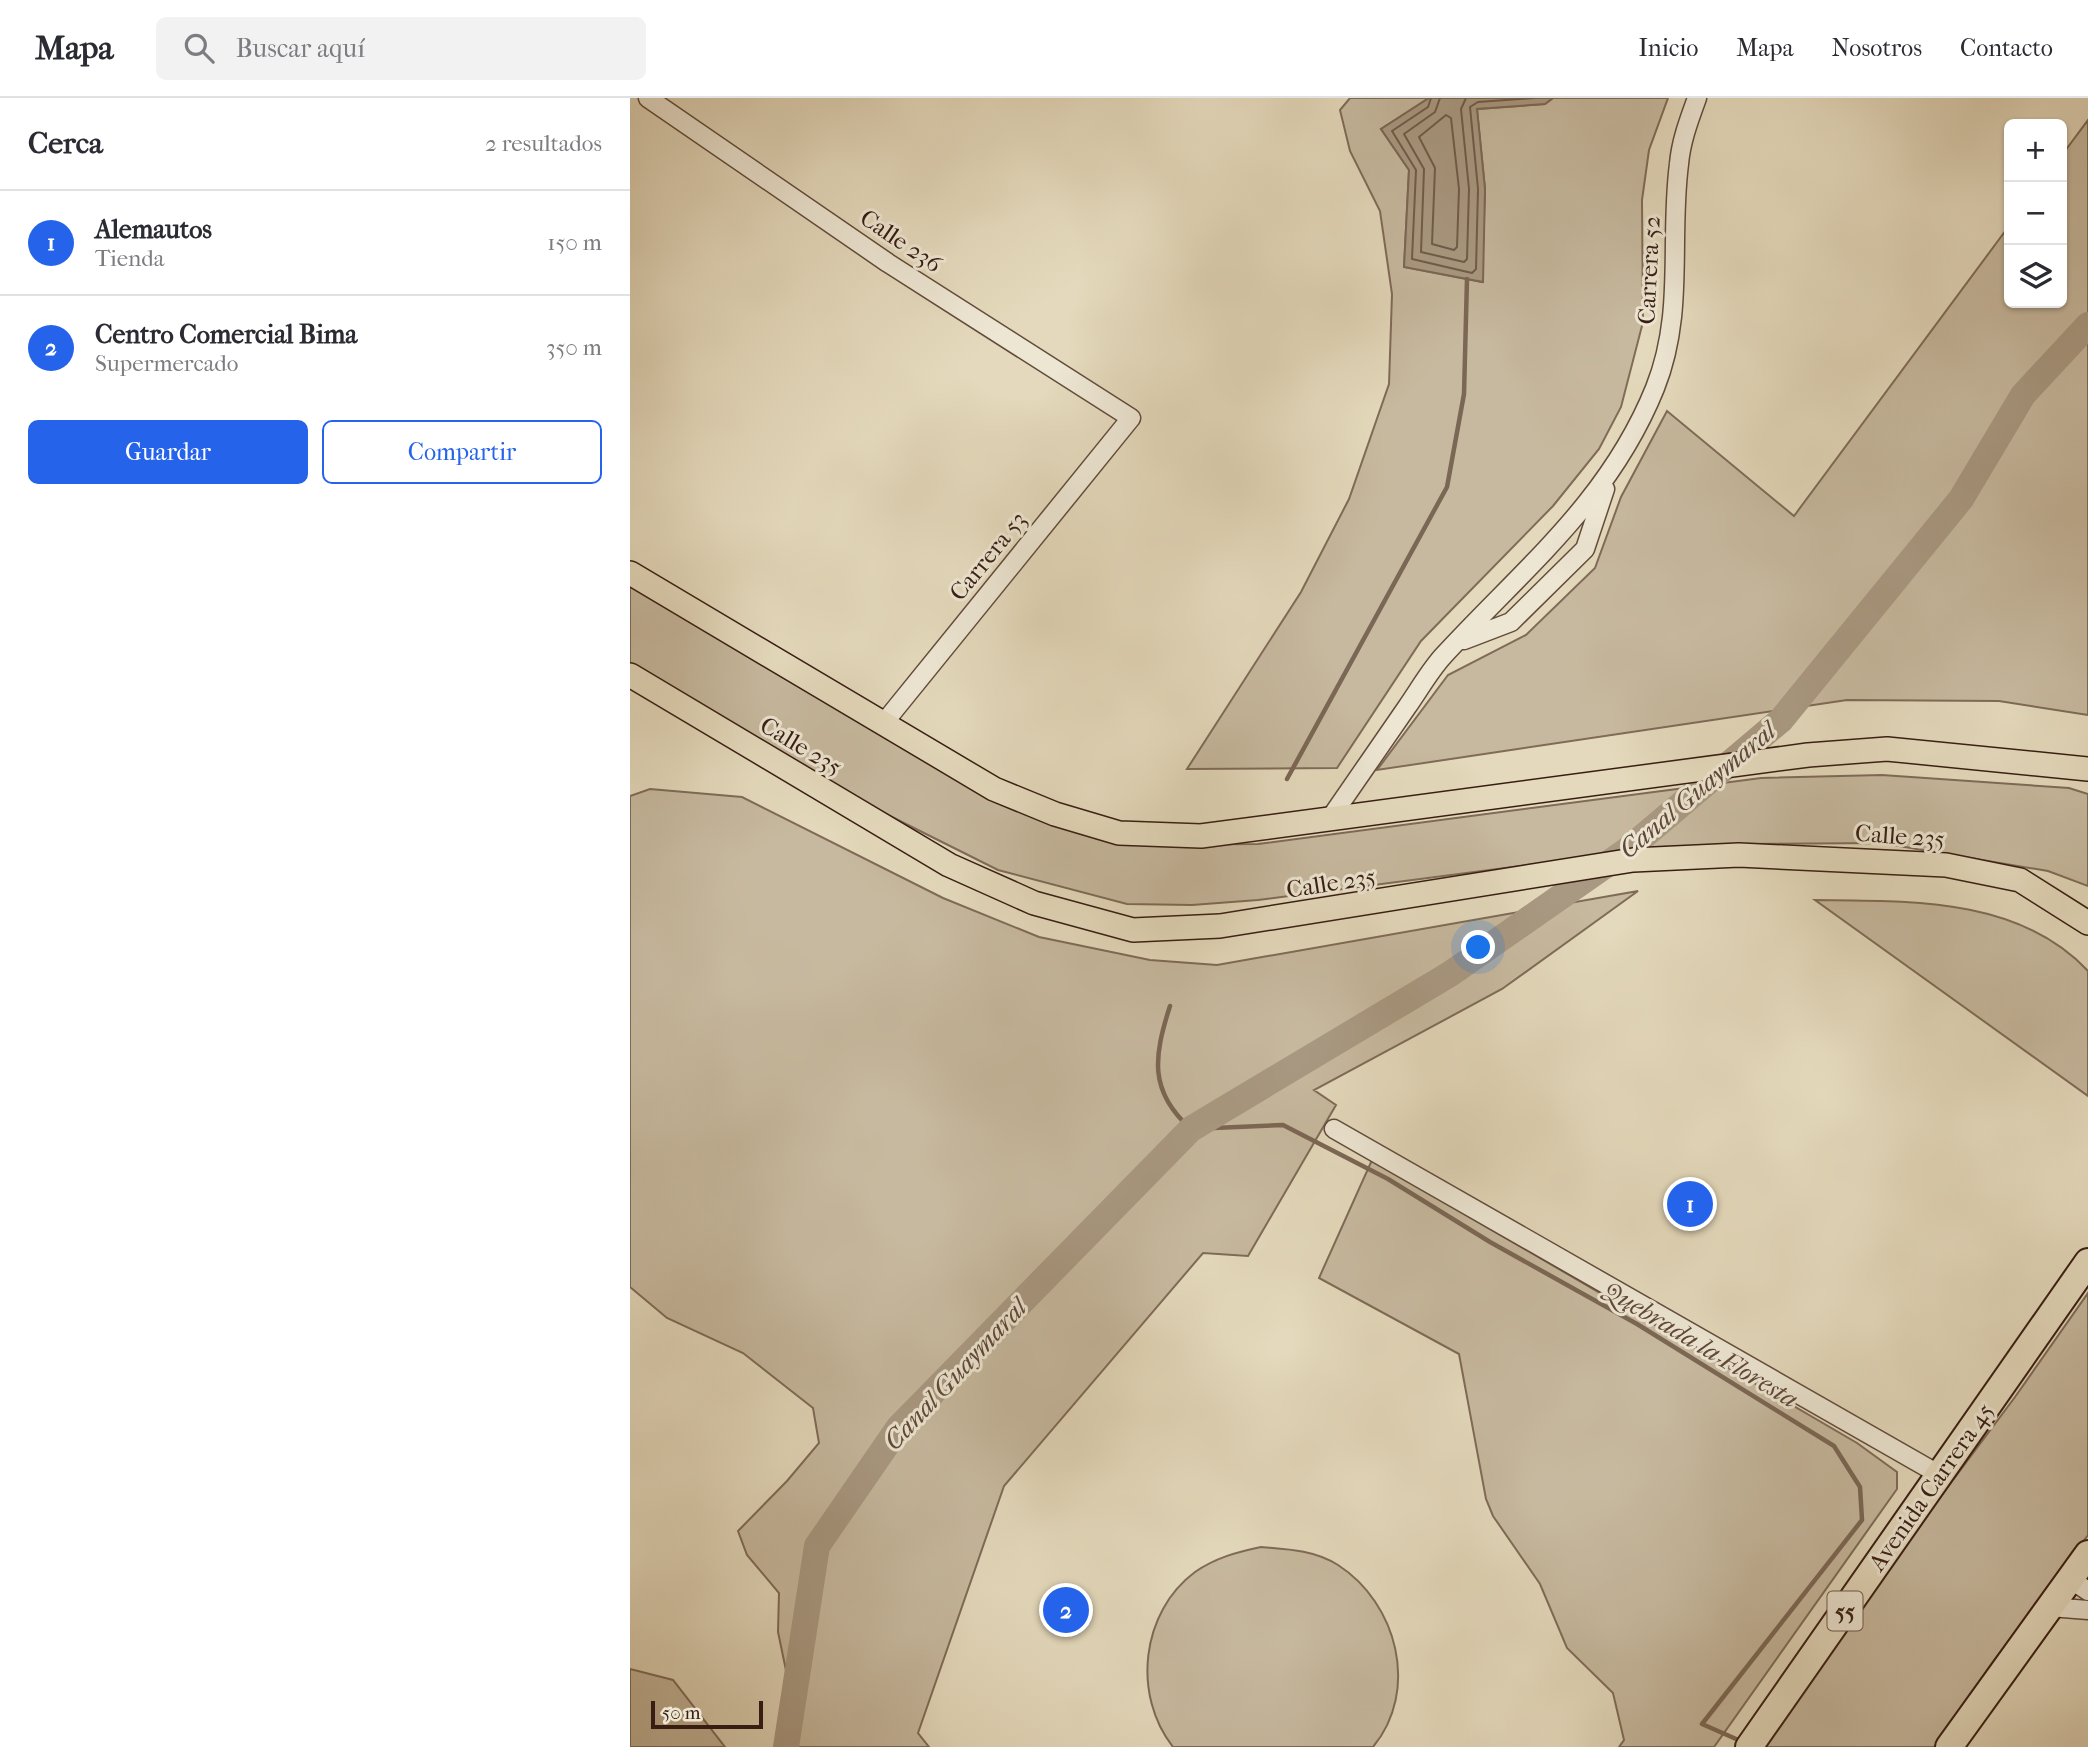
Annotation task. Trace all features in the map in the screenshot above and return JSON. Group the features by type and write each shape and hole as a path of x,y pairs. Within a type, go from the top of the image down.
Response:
{"highway":[{"name":"Avenida Carrera 45","path":"1749,1747 2088,1262"},
{"path":"1949,1747 2050,1607 2079,1585 2088,1554"}],"main road":[{"path":"630,573 994,789 1055,814 1119,833 1201,836 1808,755 1887,749 2088,769"},
{"name":"Calle 235","path":"630,675 949,865 1034,903 1133,930 1220,926 1633,860 1739,855 1946,865 2020,880 2088,923"},
{"path":"2063,766 2088,775"},
{"path":"2020,880 2088,905"}],"street":[{"name":"Calle 236","path":"648,98 888,263 1131,418"},
{"name":"Carrera 52","path":"1455,644 1511,622 1585,549 1609,476 1655,388 1670,343 1676,294 1678,165 1684,134 1697,98"},
{"name":"Carrera 53","path":"883,724 1131,418"},
{"name":"Carrera 52","path":"1329,820 1441,658 1549,550 1609,476"},
{"path":"1494,605 1504,601 1512,604 1515,612 1511,622"},
{"path":"1363,771 1359,785 1360,796 1375,814"},
{"path":"1334,1129 1940,1475"},
{"path":"2050,1607 2088,1610"}],"shaded area":[{"path":"1350,98 1429,98 1381,129 1409,170 1404,267 1482,282 1485,189 1477,109 1545,104 1553,98 1668,98 1649,150 1642,200 1643,322 1621,407 1599,449 1553,506 1421,641 1337,768 1187,769 1301,592 1349,499 1389,384 1392,294 1380,211 1350,151 1340,110"},
{"path":"2088,120 2088,715 1999,701 1847,700 1377,770 1448,675 1526,635 1595,568 1621,497 1667,411 1794,516 2004,233 2004,308 2067,308 2067,148"},
{"path":"630,585 1015,807 1125,845 1258,844 1761,778 1882,775 2069,788 2088,794 2088,886 2048,871 1881,843 1743,844 1643,850 1258,900 1192,905 1127,904 998,870 878,810 630,663"},
{"path":"650,789 742,797 943,898 1039,937 1150,960 1217,965 1638,891 1502,989 1314,1090 1336,1105 1248,1256 1203,1253 1004,1486 918,1733 929,1747 778,1747 788,1680 778,1632 779,1593 747,1555 738,1531 787,1481 819,1443 813,1408 743,1353 667,1318 630,1287 630,796"},
{"path":"1815,900 1888,901 1961,908 1996,916 2029,929 2060,947 2088,971 2088,1096"},
{"path":"1372,1160 1857,1443 1897,1472 1897,1489 1714,1747 1619,1747 1624,1740 1613,1693 1567,1648 1540,1584 1493,1516 1486,1499 1459,1354 1319,1278"},
{"path":"2088,1293 2088,1535 1992,1663 1934,1747 1765,1747 1888,1567 2015,1397"},
{"path":"1261,1547 1301,1551 1329,1560 1358,1581 1375,1601 1387,1624 1395,1649 1398,1674 1396,1700 1387,1724 1373,1747 1173,1747 1160,1726 1152,1703 1148,1655 1153,1631 1163,1609 1177,1589 1195,1572 1226,1556"},
{"path":"630,1669 673,1680 725,1747 630,1747"}],"water":[{"path":"1429,98 1553,98 1545,104 1477,109 1485,189 1483,282 1404,267 1409,170 1381,129"}],"waterway":[{"name":"Canal Guaymaral","path":"1287,779 1447,487 1464,394 1467,279"},
{"name":"Canal Guaymaral","path":"786,1747 817,1546 899,1427 1191,1129 1450,974 1626,851 1781,720 1961,499 2023,395 2088,325"},
{"name":"Quebrada la Floresta","path":"1170,1006 1160,1041 1158,1072 1167,1101 1191,1129 1283,1125 1388,1179 1490,1242 1637,1324 1834,1446 1860,1487 1862,1520 1702,1724 1743,1742"}],"place":[{"name":"Alemautos","path":"1690,1204"},
{"name":"Centro Comercial Bima","path":"1066,1610"}]}
